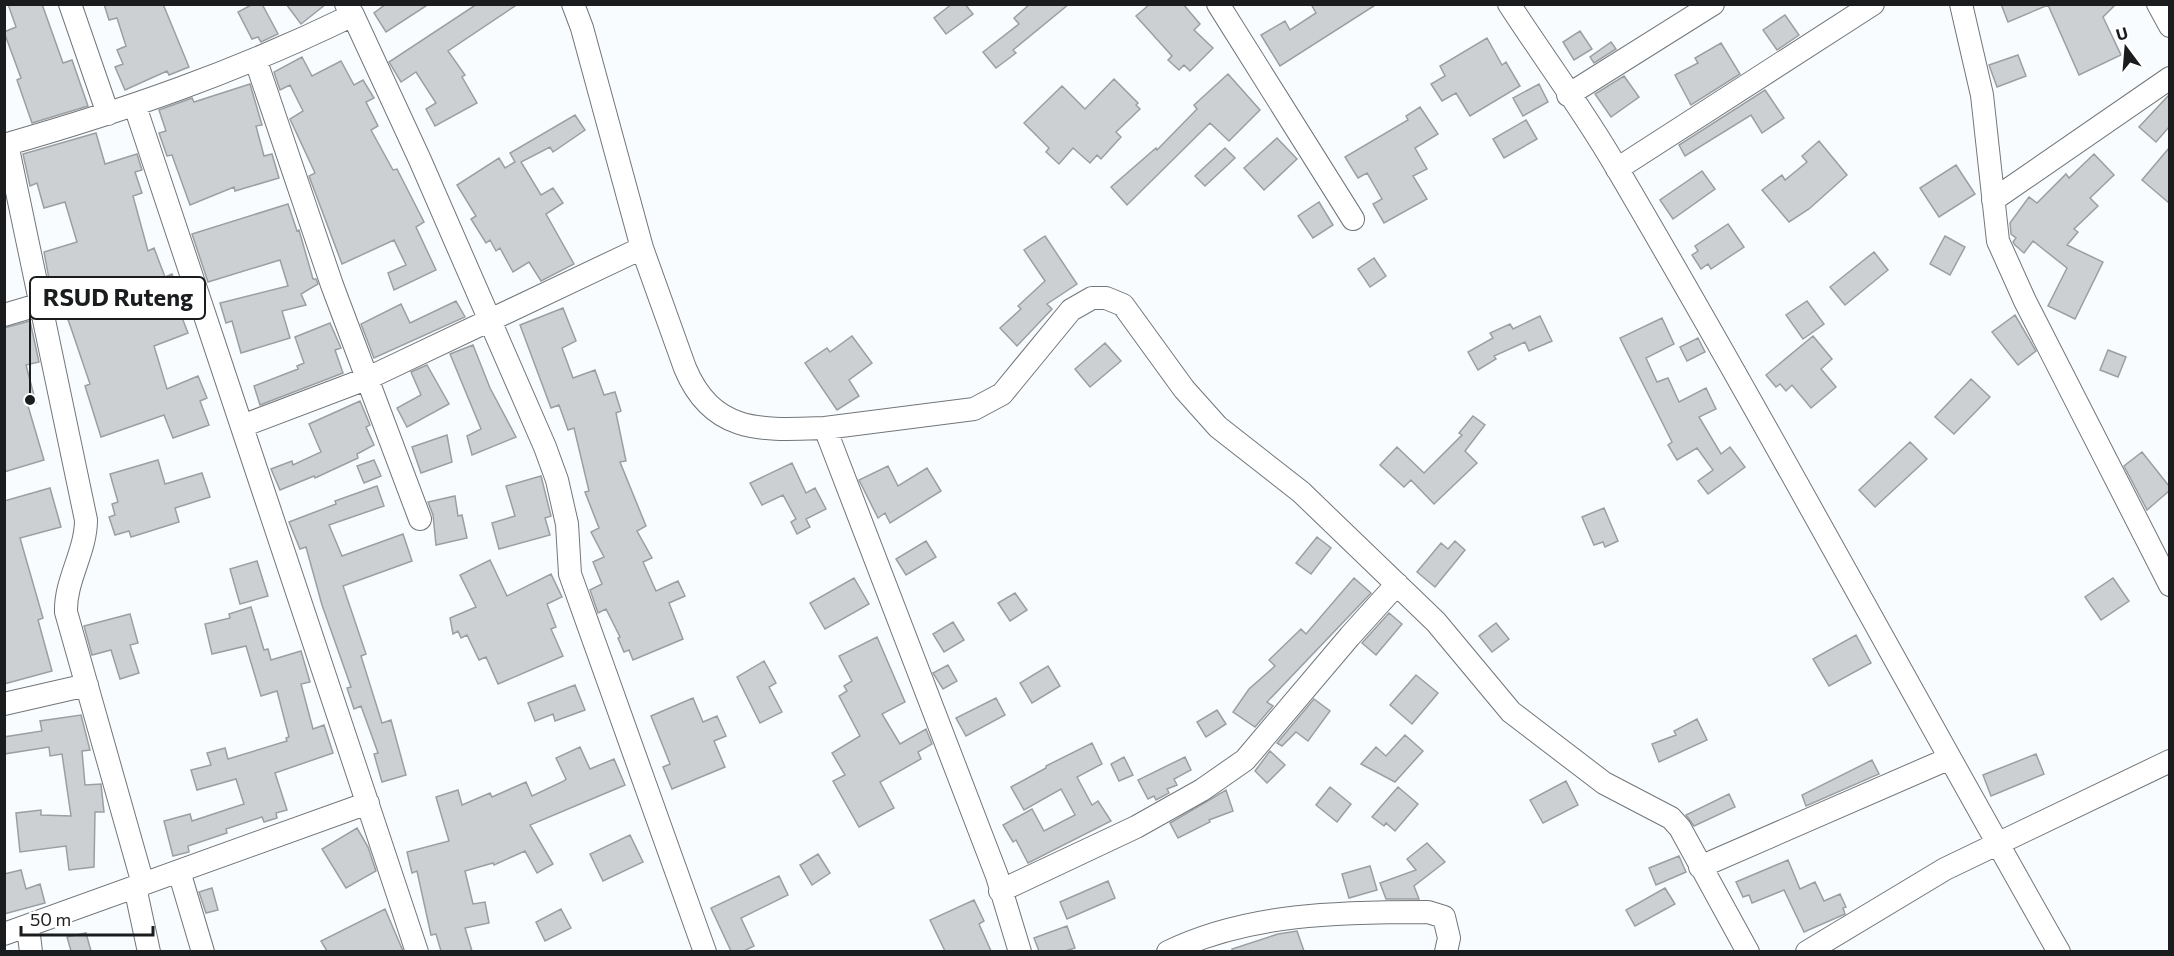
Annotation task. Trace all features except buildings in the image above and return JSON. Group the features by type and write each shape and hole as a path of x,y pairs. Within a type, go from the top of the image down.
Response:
{"street":[{"path":"70,4 108,114"},
{"path":"573,4 582,28 642,248 684,368 692,386 708,405 727,420 744,427 825,428 974,409 1002,394 1071,310 1092,298 1106,298 1123,305 1184,389 1218,427 1301,492 1397,584 1436,622 1511,712 1604,783 1671,818 1687,838 1700,867 1748,951"},
{"path":"1218,4 1353,219"},
{"path":"1509,4 1617,169 1781,451 1948,759 2059,951"},
{"path":"1568,95 1713,4"},
{"path":"1617,169 1873,4"},
{"path":"1960,4 1982,95 1998,241 2025,301 2169,585"},
{"path":"2158,4 2169,26"},
{"path":"149,951 139,886 66,612 66,602 84,538 86,520 6,144 135,106 256,61 349,10 420,160 557,480 567,524 570,574 705,951"},
{"path":"256,61 366,379 420,519"},
{"path":"1993,200 2169,78"},
{"path":"135,106 417,951"},
{"path":"242,426 366,379 642,248"},
{"path":"4,315 41,304"},
{"path":"825,428 1000,891 1020,951"},
{"path":"1000,891 1136,827 1202,790 1245,760 1397,584"},
{"path":"4,704 87,685"},
{"path":"1700,867 1948,759"},
{"path":"1807,951 1889,900 2169,760"},
{"path":"4,934 368,803"},
{"path":"179,872 203,951"},
{"path":"1168,951 1255,924 1317,914 1428,912 1444,917 1449,938 1446,951"},
{"path":"28,927 31,951"}],"place":[{"name":"RSUD Ruteng","path":"30,400"}]}
